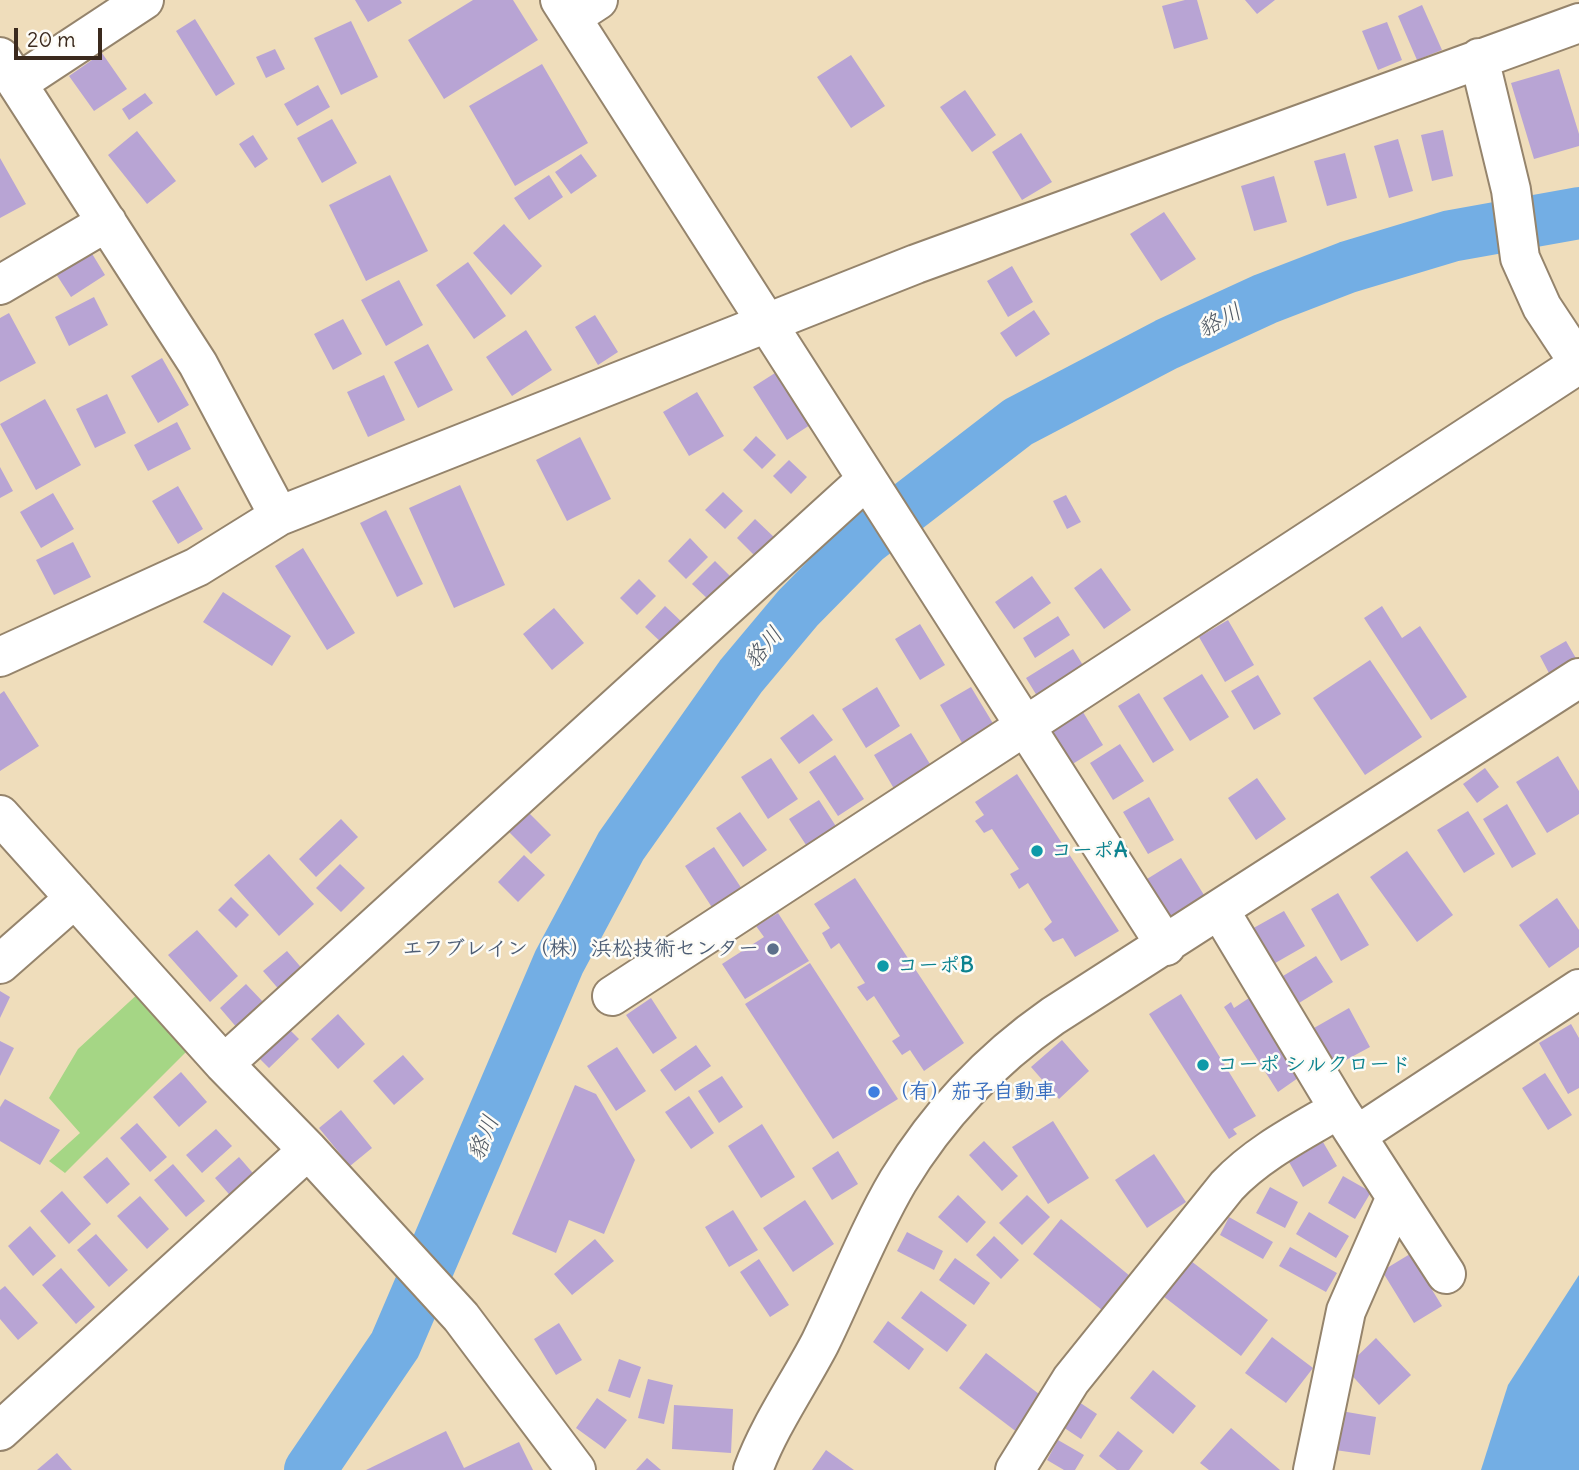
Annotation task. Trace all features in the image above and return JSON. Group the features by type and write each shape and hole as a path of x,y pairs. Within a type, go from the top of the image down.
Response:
{"street":[{"path":"144,0 9,70 198,364 279,516"},
{"path":"577,6 767,325 1166,946"},
{"path":"0,657 197,567 279,516 916,264 1579,23"},
{"path":"612,996 1579,364 1542,306 1520,258 1511,190 1479,58"},
{"path":"0,285 107,222"},
{"path":"224,1065 871,487"},
{"path":"758,1467 898,1182 957,1100 1016,1042 1579,678"},
{"path":"0,816 224,1065 308,1150 446,1300 504,1370 576,1470"},
{"path":"0,964 75,898"},
{"path":"1220,911 1348,1122 1446,1274"},
{"path":"1020,1468 1071,1380 1237,1176 1268,1152 1348,1122 1579,989"},
{"path":"0,1431 308,1150"},
{"path":"1313,1470 1346,1311 1396,1197"}],"green space":[{"path":"141,991 190,1048 65,1173 49,1161 80,1133 49,1098 78,1049"}],"water":[{"path":"1579,1275 1579,1470 1481,1470 1508,1385"}],"building":[{"path":"355,0 400,0 402,3 368,22"},
{"path":"473,0 513,0 538,40 444,99 408,40"},
{"path":"1197,0 1208,39 1174,49 1162,6"},
{"path":"1245,0 1275,0 1257,14"},
{"path":"1422,5 1442,50 1417,60 1398,16"},
{"path":"195,19 235,84 216,96 176,31"},
{"path":"351,21 378,77 341,95 314,38"},
{"path":"1387,22 1402,60 1378,70 1362,31"},
{"path":"275,49 285,69 266,78 256,57"},
{"path":"102,53 127,89 94,111 69,76"},
{"path":"851,55 885,106 851,128 817,77"},
{"path":"542,64 588,143 515,186 469,106"},
{"path":"1559,69 1579,134 1579,146 1534,159 1511,83"},
{"path":"318,85 330,107 297,126 284,104"},
{"path":"965,90 996,135 972,152 940,107"},
{"path":"145,93 153,103 129,120 122,109"},
{"path":"332,119 357,163 322,183 297,138"},
{"path":"1443,130 1453,176 1432,181 1421,135"},
{"path":"137,131 176,181 147,204 108,155"},
{"path":"1021,133 1052,182 1022,200 992,152"},
{"path":"253,135 268,159 255,168 239,144"},
{"path":"1398,139 1413,191 1389,198 1374,146"},
{"path":"1345,153 1357,198 1327,206 1314,161"},
{"path":"581,154 597,176 571,194 555,172"},
{"path":"0,158 26,204 0,218"},
{"path":"390,175 428,251 366,281 329,205"},
{"path":"549,175 563,197 529,220 514,198"},
{"path":"1274,176 1287,222 1254,231 1241,186"},
{"path":"1164,212 1196,259 1161,281 1130,234"},
{"path":"504,224 542,266 511,295 473,253"},
{"path":"91,252 105,275 71,297 56,274"},
{"path":"468,262 506,316 474,339 436,285"},
{"path":"1012,266 1033,302 1008,317 987,281"},
{"path":"399,280 423,325 386,346 361,300"},
{"path":"94,297 108,325 69,346 55,317"},
{"path":"1034,310 1050,334 1016,357 1000,333"},
{"path":"9,313 36,363 0,382 0,318"},
{"path":"595,315 618,352 598,365 575,327"},
{"path":"343,319 362,354 333,370 314,334"},
{"path":"526,330 552,370 512,396 486,357"},
{"path":"428,344 453,390 418,408 394,362"},
{"path":"162,358 189,405 158,423 131,376"},
{"path":"775,373 810,425 787,440 753,387"},
{"path":"384,375 405,420 368,437 347,392"},
{"path":"697,392 724,436 689,456 663,412"},
{"path":"107,394 126,433 95,448 76,409"},
{"path":"45,399 81,465 36,490 0,424"},
{"path":"177,422 191,449 148,471 134,445"},
{"path":"756,436 776,455 762,469 743,450"},
{"path":"580,437 611,499 567,521 536,460"},
{"path":"789,460 807,477 791,494 773,476"},
{"path":"0,467 13,491 0,498"},
{"path":"460,485 505,585 454,608 409,508"},
{"path":"178,486 203,529 178,544 152,501"},
{"path":"723,492 743,511 725,529 705,510"},
{"path":"53,493 74,529 41,548 20,512"},
{"path":"1066,495 1081,522 1067,529 1053,501"},
{"path":"386,510 423,584 397,597 360,523"},
{"path":"755,519 776,539 757,558 737,538"},
{"path":"690,538 708,557 686,579 668,561"},
{"path":"73,542 91,577 54,595 36,560"},
{"path":"303,548 355,633 327,650 275,566"},
{"path":"715,561 733,579 711,602 692,584"},
{"path":"1101,568 1131,610 1104,629 1074,588"},
{"path":"1032,576 1051,603 1014,629 995,602"},
{"path":"639,579 656,596 637,615 620,598"},
{"path":"223,592 291,636 272,666 203,622"},
{"path":"665,606 684,624 664,645 645,627"},
{"path":"1382,606 1402,638 1420,626 1467,697 1431,720 1364,618"},
{"path":"554,608 584,643 552,670 523,634"},
{"path":"1058,616 1070,635 1035,658 1023,638"},
{"path":"1228,620 1254,665 1225,682 1199,637"},
{"path":"920,624 945,665 920,680 895,639"},
{"path":"1566,641 1577,660 1550,675 1540,656"},
{"path":"1073,649 1089,675 1042,704 1026,678"},
{"path":"1370,660 1422,737 1365,775 1313,698"},
{"path":"1202,674 1229,717 1190,741 1163,698"},
{"path":"1258,675 1281,714 1254,730 1231,691"},
{"path":"877,687 900,726 866,748 842,709"},
{"path":"971,687 1000,735 968,753 940,705"},
{"path":"4,691 39,746 0,771 0,694"},
{"path":"1139,693 1174,750 1153,763 1118,706"},
{"path":"1083,712 1103,745 1071,765 1051,731"},
{"path":"813,714 833,740 799,764 780,738"},
{"path":"911,733 933,769 896,792 874,755"},
{"path":"1120,744 1144,781 1113,800 1090,763"},
{"path":"835,755 864,799 838,816 809,772"},
{"path":"1558,756 1579,791 1579,814 1547,833 1516,782"},
{"path":"771,758 798,799 768,819 741,777"},
{"path":"1485,768 1499,787 1477,803 1463,784"},
{"name":"コーポA","path":"1017,774 1119,931 1075,957 1063,938 1053,942 1044,929 1052,922 1028,883 1019,889 1010,874 1019,869 992,829 984,833 975,821 984,815 975,802"},
{"path":"1257,778 1286,819 1256,840 1228,798"},
{"path":"1149,797 1174,840 1148,854 1123,812"},
{"path":"819,800 839,831 810,851 789,819"},
{"path":"1507,804 1536,854 1512,868 1483,819"},
{"path":"527,811 551,835 531,854 507,830"},
{"path":"1468,811 1495,854 1464,873 1437,830"},
{"path":"740,812 767,850 743,867 716,828"},
{"path":"341,819 358,837 316,877 299,859"},
{"path":"714,847 744,892 715,912 685,866"},
{"path":"1407,851 1453,915 1417,942 1370,877"},
{"path":"269,854 314,904 279,936 234,885"},
{"path":"524,855 545,875 518,902 498,882"},
{"path":"1181,858 1204,895 1171,917 1147,879"},
{"path":"340,864 365,888 341,912 316,888"},
{"name":"コーポB","path":"855,878 964,1043 924,1071 910,1050 902,1055 892,1041 900,1036 874,996 867,1001 857,987 865,983 839,943 831,949 822,933 830,928 814,904"},
{"path":"1338,893 1369,945 1341,961 1311,909"},
{"path":"231,897 249,915 236,928 218,910"},
{"path":"1557,898 1579,930 1579,947 1549,968 1519,925"},
{"path":"1284,911 1305,946 1270,966 1250,930"},
{"name":"エフブレイン（株）浜松技術センター","path":"778,913 809,961 745,999 722,964 764,937 756,926"},
{"path":"197,930 238,976 210,1002 168,955"},
{"path":"287,951 305,972 282,993 263,971"},
{"path":"1316,956 1333,982 1299,1003 1283,976"},
{"path":"810,963 898,1099 833,1139 745,1004"},
{"path":"246,984 265,1004 238,1029 220,1008"},
{"path":"0,991 10,997 0,1018"},
{"name":"コーポ シルクロード","path":"1181,994 1256,1116 1233,1129 1237,1134 1229,1139 1149,1014"},
{"path":"651,998 677,1038 653,1054 626,1015"},
{"path":"1249,998 1298,1078 1278,1092 1224,1007 1231,1002 1234,1008"},
{"path":"1349,1008 1370,1047 1335,1066 1314,1028"},
{"path":"338,1014 365,1044 338,1069 311,1039"},
{"path":"1571,1024 1579,1038 1579,1088 1568,1094 1539,1043"},
{"path":"286,1026 299,1039 269,1068 256,1055"},
{"path":"1062,1040 1089,1071 1059,1099 1031,1067"},
{"path":"0,1041 14,1048 0,1076"},
{"path":"696,1045 711,1066 675,1091 660,1070"},
{"path":"617,1047 646,1091 616,1111 587,1066"},
{"path":"403,1055 424,1079 394,1105 373,1081"},
{"path":"181,1072 207,1102 179,1127 153,1097"},
{"path":"1545,1073 1572,1115 1548,1130 1522,1088"},
{"path":"722,1076 743,1107 719,1123 698,1091"},
{"path":"575,1085 596,1094 635,1160 604,1234 569,1220 556,1253 512,1234"},
{"path":"689,1096 714,1133 691,1149 665,1112"},
{"path":"5,1099 60,1130 40,1165 0,1141 0,1107"},
{"path":"341,1110 372,1148 350,1166 319,1128"},
{"path":"1053,1121 1089,1178 1048,1204 1012,1147"},
{"path":"137,1123 167,1157 150,1172 120,1138"},
{"path":"762,1124 795,1177 761,1198 728,1146"},
{"path":"216,1129 232,1146 202,1173 186,1155"},
{"path":"984,1141 1018,1176 1002,1191 969,1155"},
{"path":"1323,1142 1337,1166 1303,1187 1289,1162"},
{"path":"838,1151 858,1184 832,1200 812,1168"},
{"path":"1154,1154 1186,1202 1147,1228 1115,1180"},
{"path":"107,1157 130,1184 107,1204 83,1177"},
{"path":"239,1157 258,1179 234,1200 215,1178"},
{"path":"173,1164 205,1201 186,1217 154,1180"},
{"path":"1343,1176 1371,1192 1355,1219 1328,1203"},
{"path":"1270,1187 1298,1202 1285,1228 1256,1213"},
{"path":"62,1191 91,1224 69,1244 40,1211"},
{"path":"958,1195 986,1222 967,1243 938,1217"},
{"path":"1027,1195 1050,1217 1022,1245 999,1223"},
{"path":"140,1196 169,1229 147,1249 117,1216"},
{"path":"805,1200 834,1244 793,1272 763,1228"},
{"path":"733,1210 758,1250 729,1267 705,1227"},
{"path":"1309,1212 1349,1236 1336,1258 1296,1234"},
{"path":"1229,1217 1273,1242 1263,1259 1220,1235"},
{"path":"1061,1219 1136,1281 1108,1315 1033,1254"},
{"path":"30,1226 56,1256 33,1276 8,1246"},
{"path":"907,1232 943,1251 934,1270 897,1251"},
{"path":"96,1234 128,1270 109,1287 77,1250"},
{"path":"994,1236 1019,1260 1001,1279 976,1255"},
{"path":"595,1239 614,1261 572,1295 554,1274"},
{"path":"1290,1247 1337,1273 1326,1292 1279,1266"},
{"path":"1410,1254 1442,1306 1414,1323 1382,1271"},
{"path":"955,1258 990,1283 974,1305 939,1280"},
{"path":"759,1259 789,1305 770,1317 740,1272"},
{"path":"1191,1261 1268,1320 1241,1356 1163,1296"},
{"path":"61,1268 95,1307 76,1324 42,1285"},
{"path":"5,1286 38,1323 18,1340 0,1319 0,1290"},
{"path":"921,1291 967,1325 947,1352 901,1318"},
{"path":"888,1321 924,1349 909,1370 873,1342"},
{"path":"559,1323 582,1360 556,1375 534,1339"},
{"path":"1272,1337 1313,1368 1286,1403 1245,1373"},
{"path":"1376,1338 1411,1375 1379,1405 1345,1368"},
{"path":"986,1353 1048,1401 1022,1436 959,1388"},
{"path":"619,1359 641,1367 630,1398 608,1391"},
{"path":"1153,1370 1196,1406 1173,1434 1130,1398"},
{"path":"648,1379 673,1385 664,1424 638,1418"},
{"path":"597,1398 627,1420 605,1449 576,1428"},
{"path":"1079,1402 1097,1414 1081,1439 1063,1427"},
{"path":"674,1405 733,1409 731,1453 672,1449"},
{"path":"1341,1411 1376,1417 1370,1455 1335,1450"},
{"path":"1231,1428 1280,1470 1209,1470 1200,1463"},
{"path":"446,1431 464,1468 519,1442 533,1470 366,1470"},
{"path":"1118,1431 1143,1451 1129,1470 1117,1470 1099,1456"},
{"path":"1058,1440 1084,1455 1075,1470 1064,1470 1047,1460"},
{"path":"826,1450 854,1470 812,1470"},
{"path":"57,1453 72,1470 37,1470"},
{"path":"647,1458 661,1470 636,1470"}],"waterway":[{"name":"貉川","path":"310,1470 395,1345 559,962 621,846 741,676 798,608 865,540 1018,422 1167,344 1265,299 1348,267 1451,236 1579,213"}],"place":[{"name":"コーポA","path":"1037,851"},
{"name":"エフブレイン（株）浜松技術センター","path":"773,949"},
{"name":"コーポB","path":"883,966"},
{"name":"コーポ シルクロード","path":"1203,1065"},
{"name":"（有）茄子自動車","path":"874,1092"}]}
